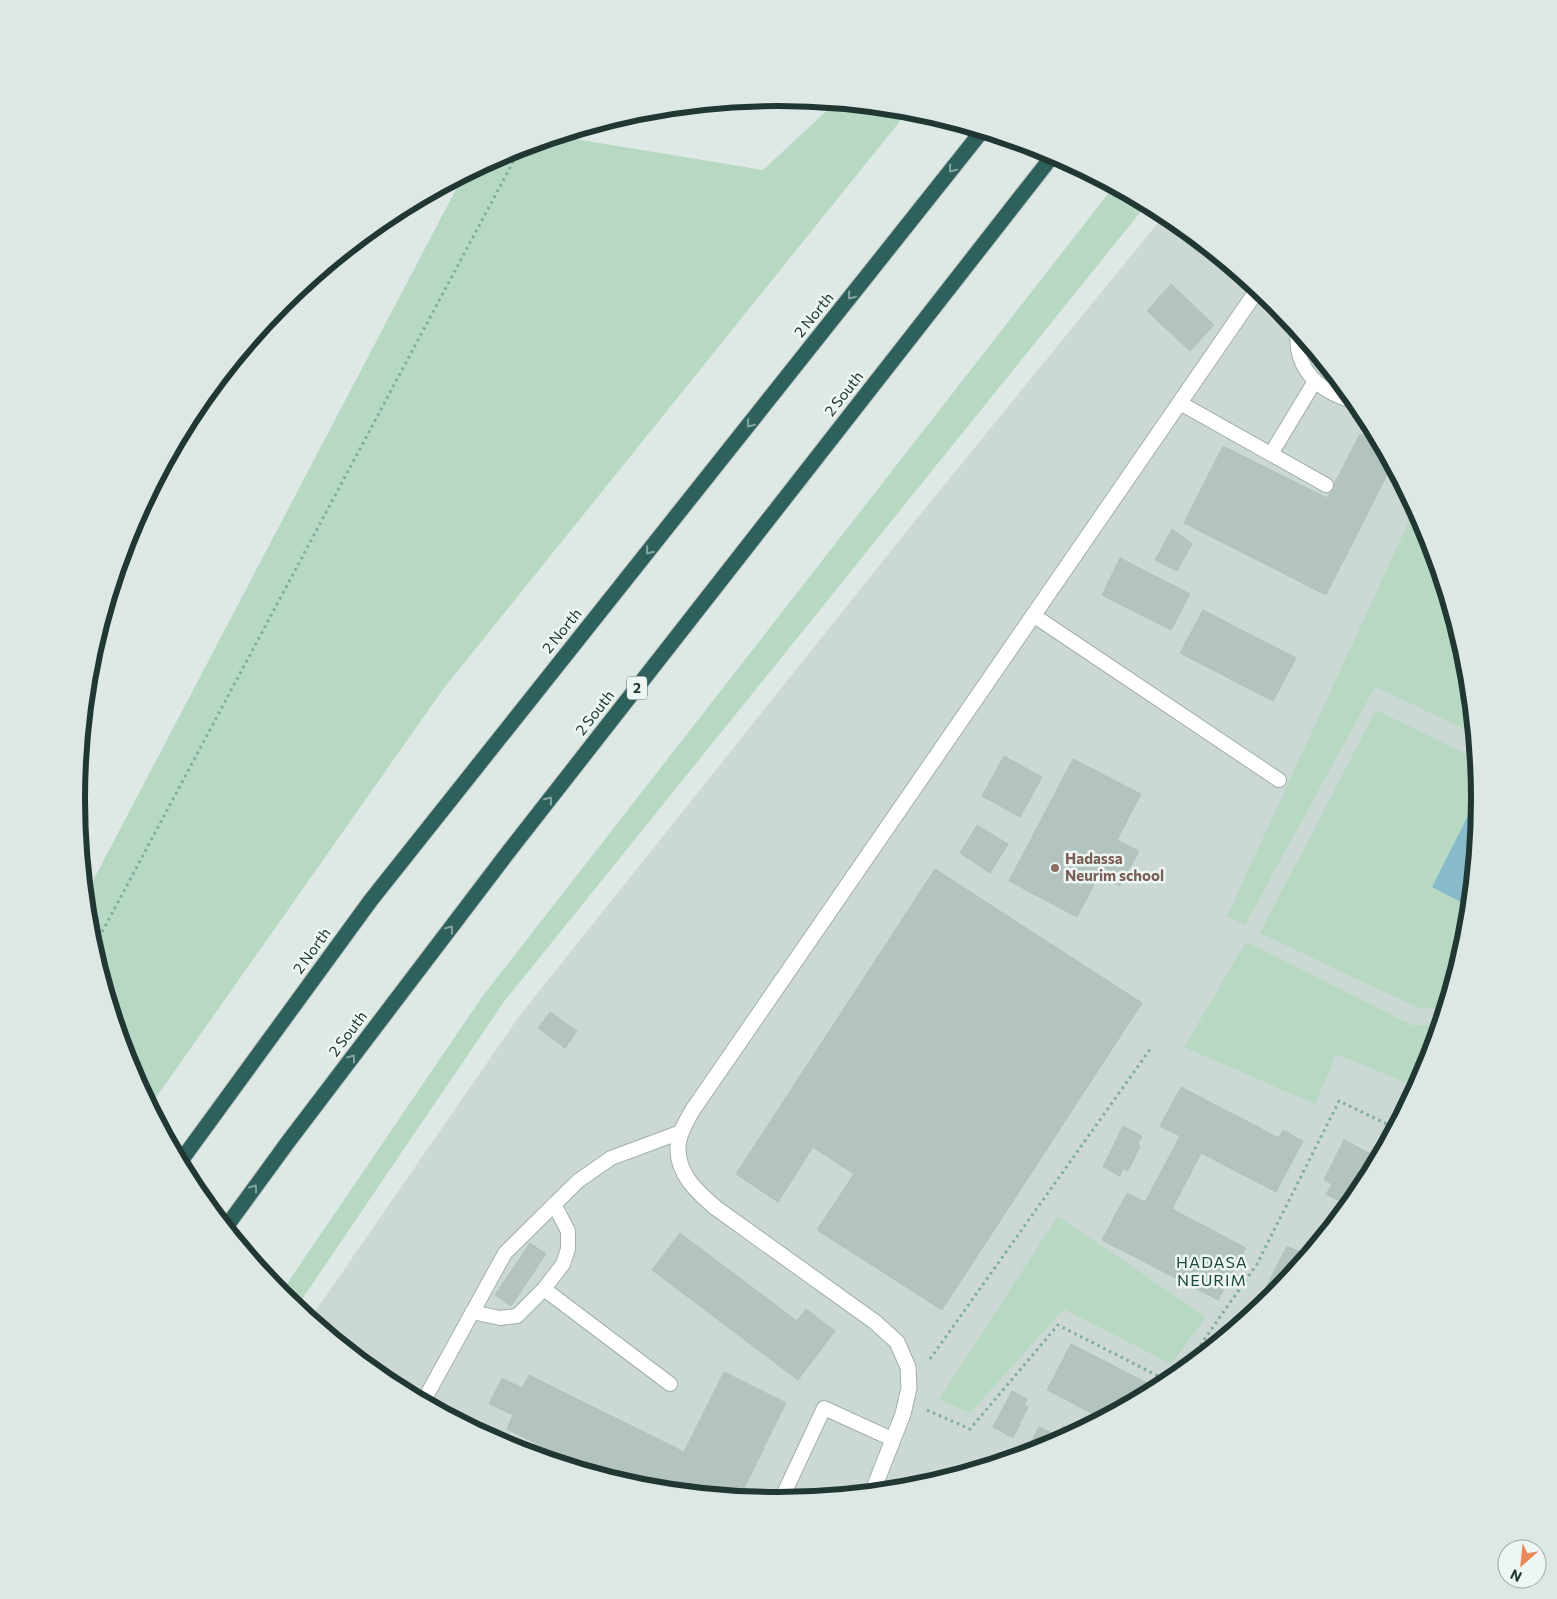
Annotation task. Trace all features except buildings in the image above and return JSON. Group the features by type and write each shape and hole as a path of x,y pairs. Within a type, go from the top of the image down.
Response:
{"highway":[{"name":"2 North","path":"184,1156 371,900 978,136"},
{"name":"2 South","path":"229,1224 288,1142 506,855 1048,161"}],"street":[{"path":"874,1486 903,1414 907,1395 908,1367 897,1342 875,1322 716,1208 693,1188 682,1169 678,1148 681,1132 692,1111 1254,295"}],"lane":[{"path":"1298,340 1298,356 1308,374 1320,387 1345,399"},
{"path":"1271,454 1315,381"},
{"path":"1180,403 1326,485"},
{"path":"1033,615 1279,780"},
{"path":"426,1396 505,1253 578,1181 611,1158 681,1132"},
{"path":"472,1312 500,1318 517,1316 544,1289 563,1264 568,1249 568,1231 554,1204"},
{"path":"544,1289 670,1384"},
{"path":"784,1493 824,1408 892,1440"}],"path":[{"path":"99,939 515,158"},
{"path":"1151,1048 907,1395 970,1429 1058,1324 1161,1378"},
{"path":"1195,1354 1257,1264 1339,1102 1390,1126"}],"shaded area":[{"name":"Hadassa Neurim school","path":"1160,220 1201,249 1236,278 1300,342 1329,377 1379,453 1419,534 1435,577 1459,664 1471,754 1471,845 1459,935 1435,1022 1419,1065 1400,1106 1379,1146 1329,1222 1269,1290 1236,1321 1201,1350 1125,1400 1044,1440 1001,1456 914,1480 869,1487 824,1492 733,1492 643,1480 599,1469 513,1440 472,1421 432,1400 393,1376 356,1350 313,1314 520,1015 923,511"}],"green space":[{"path":"830,108 903,117 444,688 154,1100 138,1065 109,979 98,935 90,885 458,185 513,159 571,138 763,170"},
{"path":"1110,191 1142,210 503,1003 300,1302 285,1287 482,997"},
{"path":"1411,517 1435,577 1448,620 1459,664 1468,730 1375,687 1245,925 1227,916"},
{"path":"1376,710 1471,756 1471,845 1466,890 1459,935 1439,1009 1418,1008 1260,933"},
{"path":"1246,942 1411,1025 1434,1025 1410,1084 1336,1054 1315,1104 1184,1047"},
{"path":"1058,1216 1206,1317 1171,1364 1064,1309 970,1413 939,1399"}],"water":[{"path":"1472,808 1471,845 1464,904 1432,887"}],"place":[{"name":"Hadassa Neurim school","path":"1055,868"}],"district":[{"name":"HADASA NEURIM","path":"1212,1271"}]}
